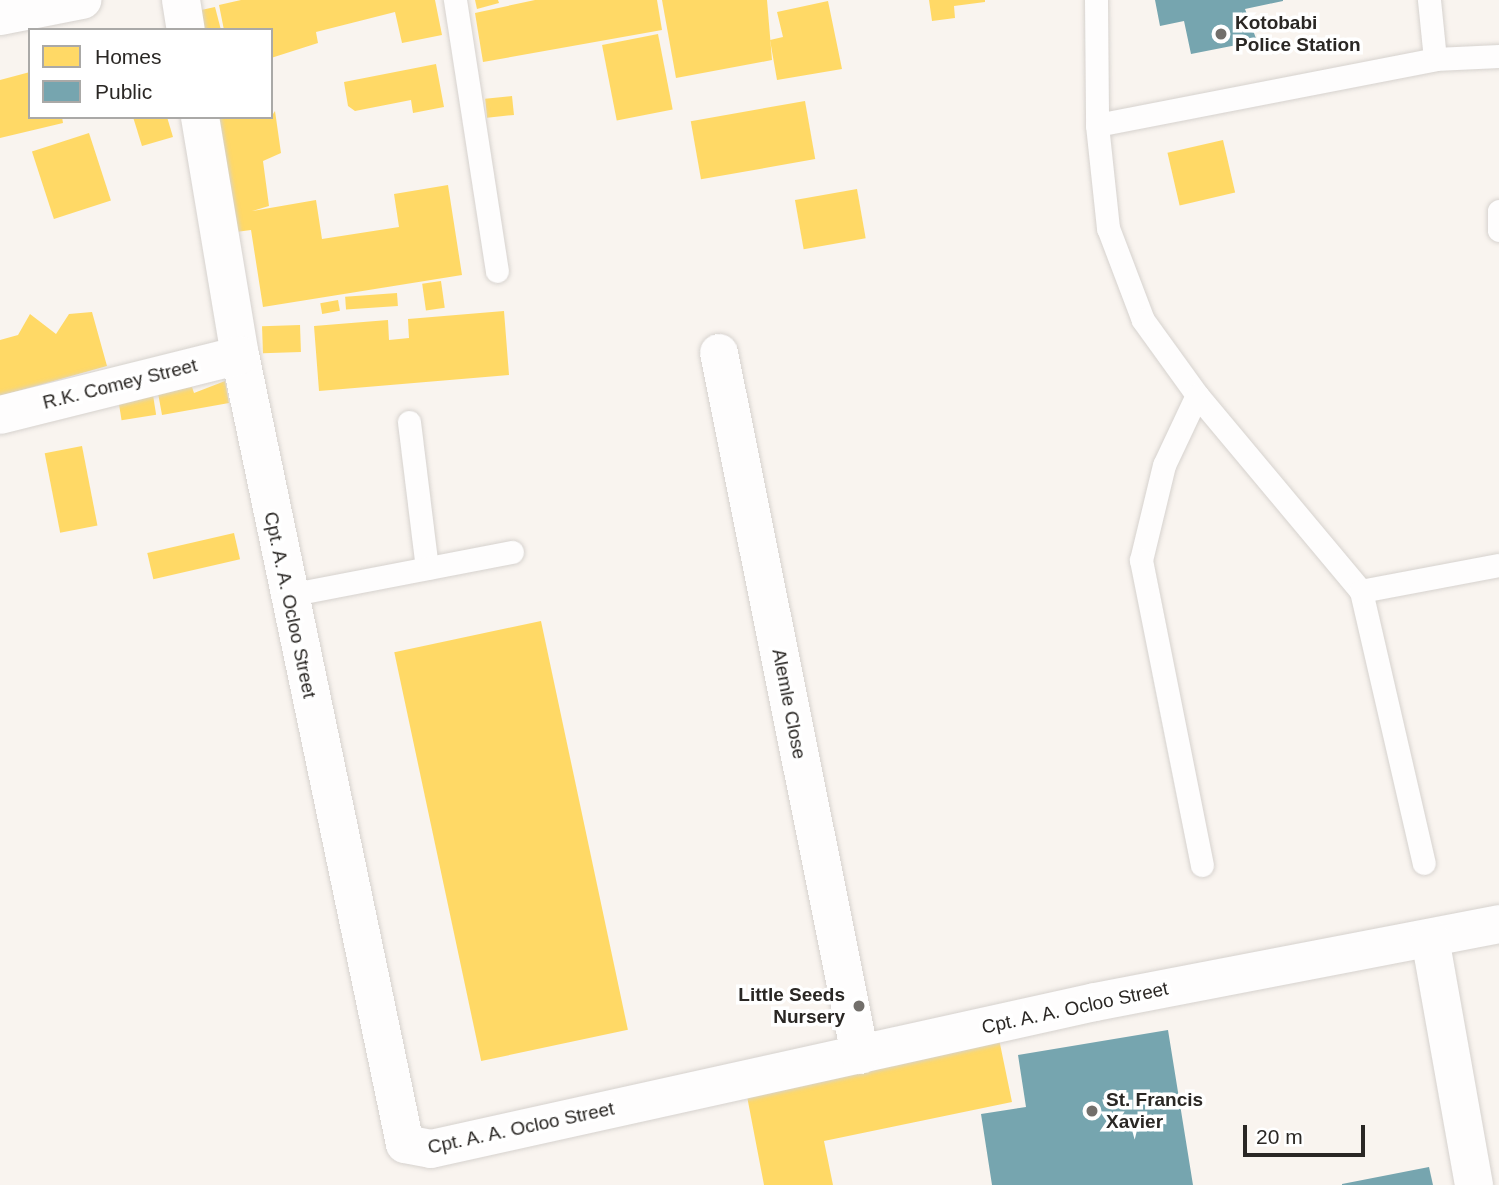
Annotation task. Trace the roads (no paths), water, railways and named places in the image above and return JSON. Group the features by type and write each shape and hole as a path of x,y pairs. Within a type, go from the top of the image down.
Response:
{"street":[{"path":"0,16 82,0"},
{"path":"181,0 186,28"},
{"name":"Cpt. A. A. Ocloo Street","path":"200,119 240,355 288,595 405,1144 431,1149 860,1055 1499,923"},
{"name":"Alemle Close","path":"719,353 860,1055"},
{"name":"R.K. Comey Street","path":"0,415 240,355"},
{"path":"1430,938 1475,1185"}],"lane":[{"path":"455,0 497,271"},
{"path":"1096,0 1097,125 1108,228 1143,320 1197,396 1361,591 1424,863"},
{"path":"1429,0 1435,59"},
{"path":"1097,125 1435,59 1499,55"},
{"path":"1499,211 1499,230"},
{"path":"1197,396 1164,465 1141,561 1202,865"},
{"path":"409,422 427,568"},
{"path":"288,595 512,552"},
{"path":"1361,591 1499,565"}],"place":[{"name":"Kotobabi Police Station","path":"1221,34"},
{"name":"Little Seeds Nursery","path":"859,1006"},
{"name":"St. Francis Xavier","path":"1092,1111"}]}
